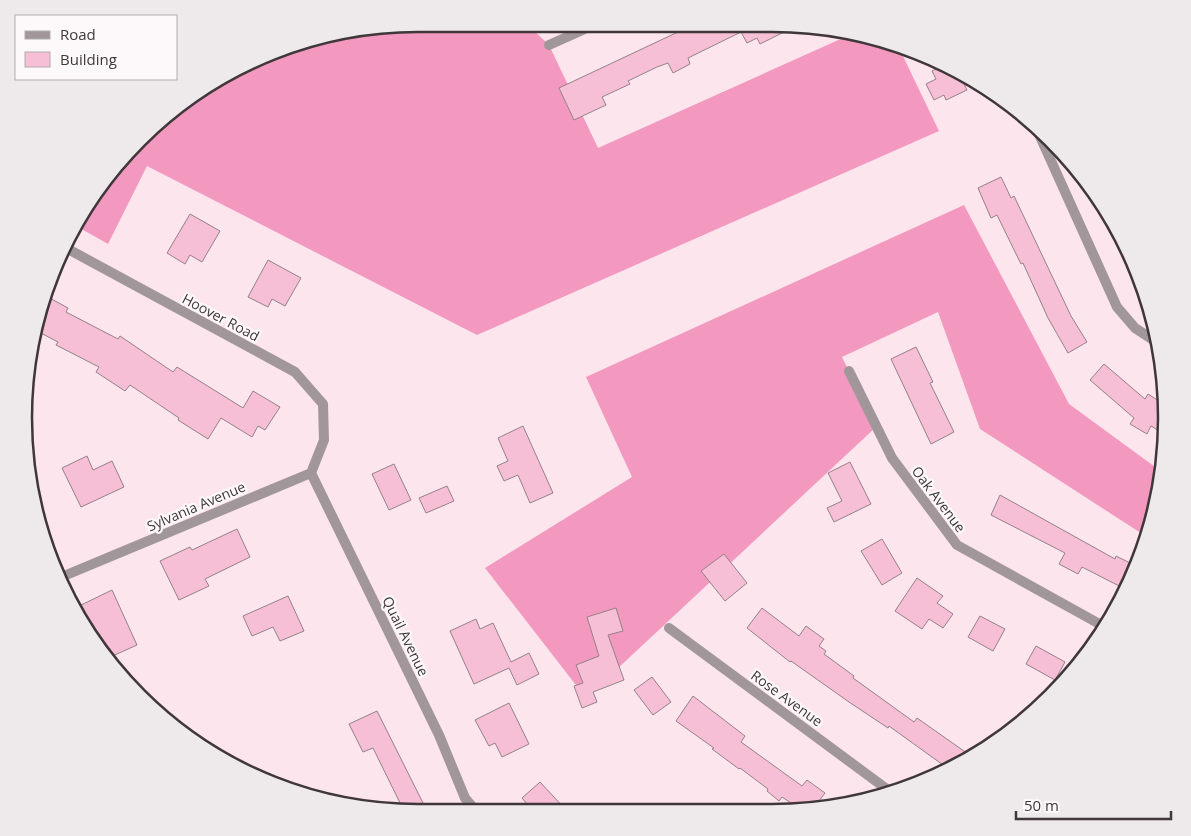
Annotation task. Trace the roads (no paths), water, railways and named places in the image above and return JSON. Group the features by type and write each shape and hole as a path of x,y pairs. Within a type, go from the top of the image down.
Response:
{"street":[{"path":"549,45 578,32"},
{"path":"1042,142 1117,307 1135,328 1150,338"},
{"name":"Hoover Road","path":"71,250 295,372 323,404 324,440 311,473"},
{"name":"Oak Avenue","path":"849,371 892,458 956,545 1099,624"},
{"name":"Sylvania Avenue","path":"66,575 311,473"},
{"name":"Quail Avenue","path":"311,473 439,735 465,798 470,804"},
{"name":"Rose Avenue","path":"669,628 884,787"}]}
